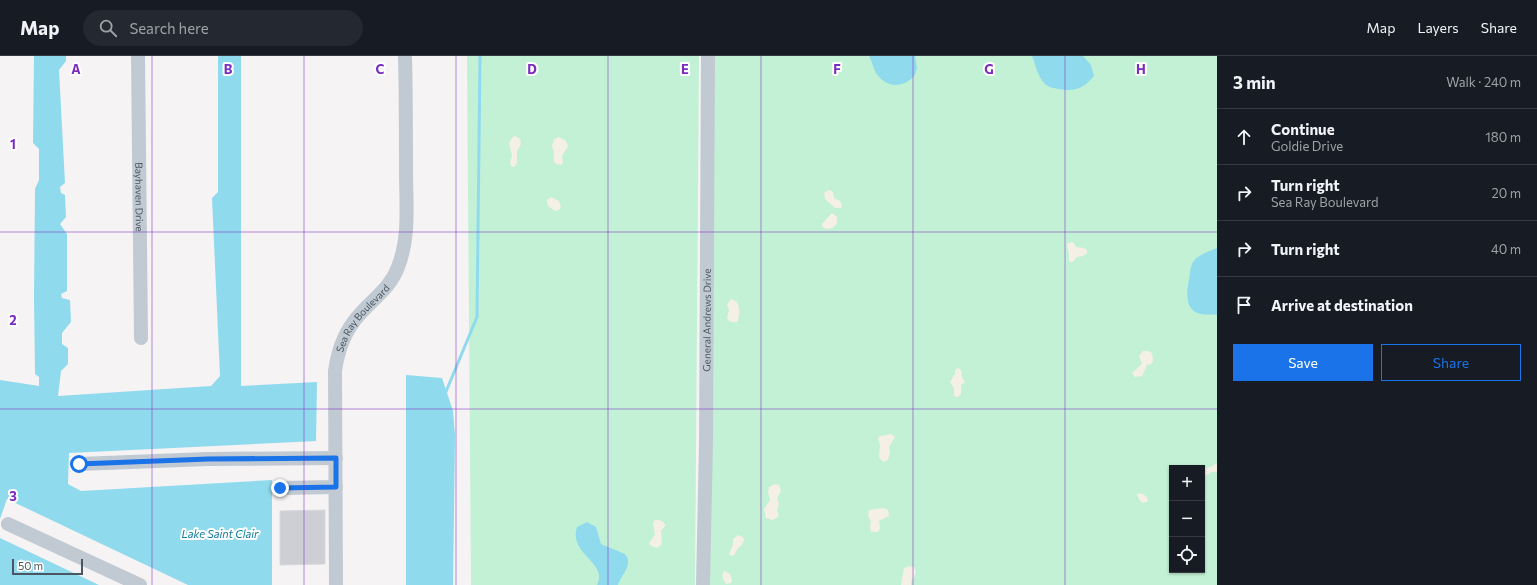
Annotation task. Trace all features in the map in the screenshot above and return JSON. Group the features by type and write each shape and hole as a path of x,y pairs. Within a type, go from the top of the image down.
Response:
{"street":[{"name":"Bayhaven Drive","path":"138,56 140,338"},
{"name":"Sea Ray Boulevard","path":"336,585 335,371 337,355 351,324 382,293 390,282 398,268 403,251 406,220 405,56"},
{"name":"General Andrews Drive","path":"703,585 706,443 708,56"},
{"path":"79,464 208,459 336,458"},
{"path":"280,488 336,487"},
{"path":"8,524 140,585"}],"green space":[{"path":"467,56 699,56 695,585 471,585"},
{"path":"713,56 1217,56 1217,585 710,585"}],"sand":[{"path":"515,136 520,139 521,144 517,151 517,163 514,167 512,167 510,163 512,155 509,143"},
{"path":"559,137 566,141 568,146 562,156 563,163 561,165 554,162 554,151 552,146 554,139"},
{"path":"829,190 833,192 834,198 840,201 842,205 841,208 835,208 825,199 824,193"},
{"path":"551,197 559,201 561,207 559,210 555,211 548,206 547,200"},
{"path":"832,213 837,217 837,223 830,229 824,228 822,224"},
{"path":"1073,242 1076,247 1087,250 1087,253 1083,256 1077,257 1073,262 1070,262 1067,246 1068,243"},
{"path":"731,299 736,301 739,308 737,322 729,321 727,318 729,310 727,305"},
{"path":"1143,351 1152,353 1153,361 1151,364 1147,365 1142,376 1135,377 1132,373 1142,364 1139,356"},
{"path":"958,368 961,370 962,377 965,382 961,385 961,394 958,397 954,396 954,388 950,382 955,374 955,370"},
{"path":"891,434 895,437 889,447 890,453 888,460 883,462 879,457 880,445 878,438 880,436"},
{"path":"1217,463 1217,472 1211,472 1205,476 1205,468 1211,467"},
{"path":"775,484 779,485 781,491 777,498 779,504 777,510 779,516 773,520 766,518 764,509 770,500 768,493 769,487"},
{"path":"1137,494 1143,494 1148,500 1147,502 1142,503"},
{"path":"883,508 888,510 889,516 879,521 880,528 878,532 871,532 871,522 868,515 869,510"},
{"path":"655,520 662,521 665,526 661,531 662,543 656,548 649,543 655,535 653,523"},
{"path":"738,535 743,537 744,540 742,545 732,556 729,554 733,544 733,539"},
{"path":"910,566 914,567 916,573 911,585 901,585 904,568"},
{"path":"724,571 730,574 732,580 731,583 726,584 723,579"}],"water":[{"name":"Lake Saint Clair","path":"34,56 66,56 66,61 59,70 65,183 60,187 61,193 65,195 66,217 60,224 67,234 67,291 61,294 62,298 70,300 71,322 62,333 62,344 68,348 68,364 61,371 58,396 211,386 220,376 212,198 218,192 218,56 241,56 241,386 317,382 316,441 69,453 68,484 81,491 272,480 272,585 188,585 7,499 0,519 0,380 39,386 39,377 35,374 35,189 39,180 39,149 33,143"},
{"path":"869,56 915,56 917,68 915,75 905,83 895,85 885,82 876,73"},
{"path":"1032,56 1083,56 1091,65 1094,76 1087,84 1079,88 1065,90 1053,88 1045,84 1040,78"},
{"path":"1217,248 1217,315 1201,314 1192,309 1188,301 1187,290 1191,266 1197,257"},
{"path":"406,375 442,378 453,411 455,435 453,585 406,585"},
{"path":"587,522 596,527 601,544 625,554 627,558 628,566 618,585 597,585 599,577 598,570 578,544 576,536 577,527"},
{"path":"0,538 99,585 0,585"}],"building":[{"path":"325,510 325,564 280,565 280,511"}],"waterway":[{"path":"445,394 477,317 480,56"}],"route":[{"path":"79,464 208,459 336,458 336,487 280,488"}]}
